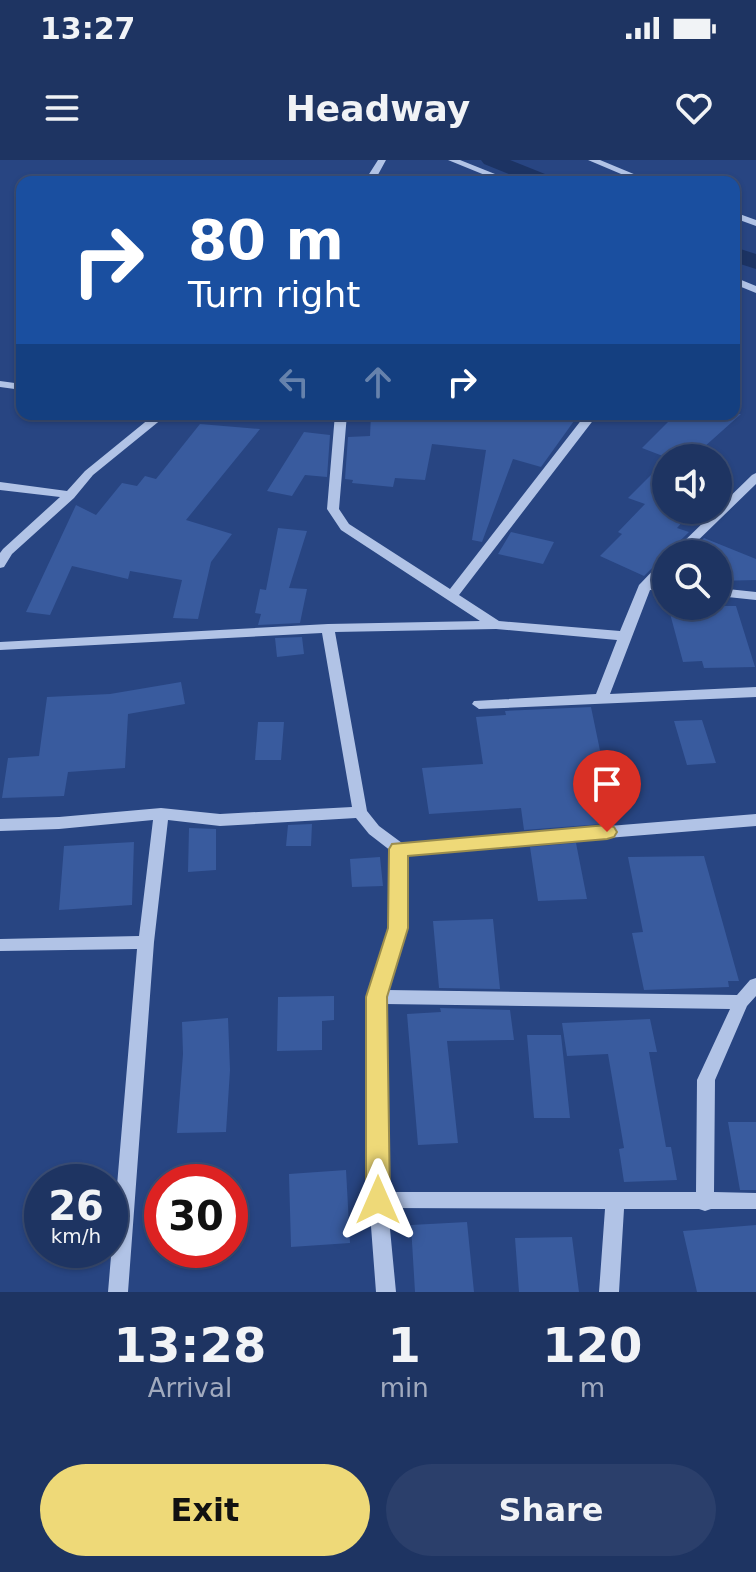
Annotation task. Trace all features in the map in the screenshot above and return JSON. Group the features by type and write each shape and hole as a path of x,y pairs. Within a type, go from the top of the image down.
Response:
{"street":[{"path":"452,160 494,176"},
{"path":"592,160 610,162 637,176"},
{"path":"0,564 7,552 70,495 89,473 155,420"},
{"path":"340,420 333,509 345,527 496,625"},
{"path":"452,595 587,420"},
{"path":"691,540 756,477"},
{"path":"0,486 70,495"},
{"path":"601,698 645,585 652,578"},
{"path":"645,585 652,586"},
{"path":"732,593 756,596"},
{"path":"0,646 328,628 496,625 627,636"},
{"path":"328,628 360,812 374,830 399,849 756,820"},
{"path":"479,704 756,692"},
{"path":"0,825 161,814 220,820 360,812"},
{"path":"118,1292 146,942 161,814"},
{"path":"386,1292 378,1200 377,997 398,928 399,849"},
{"path":"0,945 146,942"},
{"path":"705,1203 706,1080 741,1002 756,985"},
{"path":"377,997 741,1002"},
{"path":"378,1200 756,1201"},
{"path":"609,1292 615,1202"}],"building":[{"path":"371,420 575,420 541,467 513,459 482,542 472,540 486,450 432,444 425,480 395,478 393,487 352,483 353,480 345,479 348,437 370,436"},
{"path":"670,420 734,420 707,444 652,444 652,452 642,448"},
{"path":"200,424 260,429 186,520 232,534 211,562 198,619 173,618 182,580 130,571 128,579 72,566 50,615 26,612 76,505 96,515 122,483 137,486 145,476 156,479"},
{"path":"304,432 330,435 327,477 305,475 292,496 267,491"},
{"path":"652,474 652,524 681,524 677,528 689,532 681,540 652,540 652,568 644,576 600,556 645,504 628,498"},
{"path":"278,528 307,531 289,588 307,589 300,623 258,625 261,614 255,613 260,589 266,590"},
{"path":"511,532 554,542 543,564 498,554"},
{"path":"732,549 756,559 756,580 732,581"},
{"path":"732,606 736,606 755,667 704,668 702,661 683,662 672,620 732,620"},
{"path":"302,637 304,654 277,657 275,638"},
{"path":"181,682 185,704 128,714 125,768 68,772 64,796 2,798 8,758 39,756 47,697 110,694"},
{"path":"591,707 615,823 524,830 521,808 429,814 422,768 483,764 476,717 506,715 505,711"},
{"path":"702,720 716,763 687,765 674,721"},
{"path":"258,722 284,722 281,760 255,760"},
{"path":"312,824 311,846 286,846 288,825"},
{"path":"189,828 216,829 216,870 188,872"},
{"path":"134,842 132,905 59,910 64,846"},
{"path":"576,843 587,899 538,901 530,847"},
{"path":"704,856 739,981 728,981 729,987 644,990 632,933 643,932 628,857"},
{"path":"380,857 383,886 352,887 350,859"},
{"path":"493,919 500,989 439,988 433,921"},
{"path":"334,996 334,1020 322,1021 322,1050 277,1051 278,997"},
{"path":"440,1008 510,1010 514,1040 447,1041 458,1143 418,1145 407,1014 441,1012"},
{"path":"228,1018 230,1070 226,1132 177,1133 183,1054 182,1022"},
{"path":"650,1019 657,1052 649,1052 666,1147 671,1147 677,1180 624,1182 619,1149 624,1148 608,1054 567,1056 562,1023"},
{"path":"527,1035 561,1035 570,1118 534,1118"},
{"path":"728,1122 756,1122 756,1190 740,1190"},
{"path":"346,1170 350,1243 291,1247 289,1174"},
{"path":"467,1222 474,1292 415,1292 411,1225"},
{"path":"756,1225 756,1292 697,1292 683,1231"},
{"path":"572,1237 579,1292 519,1292 515,1238"}],"waterway":[{"path":"491,160 532,176"},
{"path":"740,256 756,262"}],"route":[{"path":"378,1200 377,997 398,928 399,849 607,832"}]}
